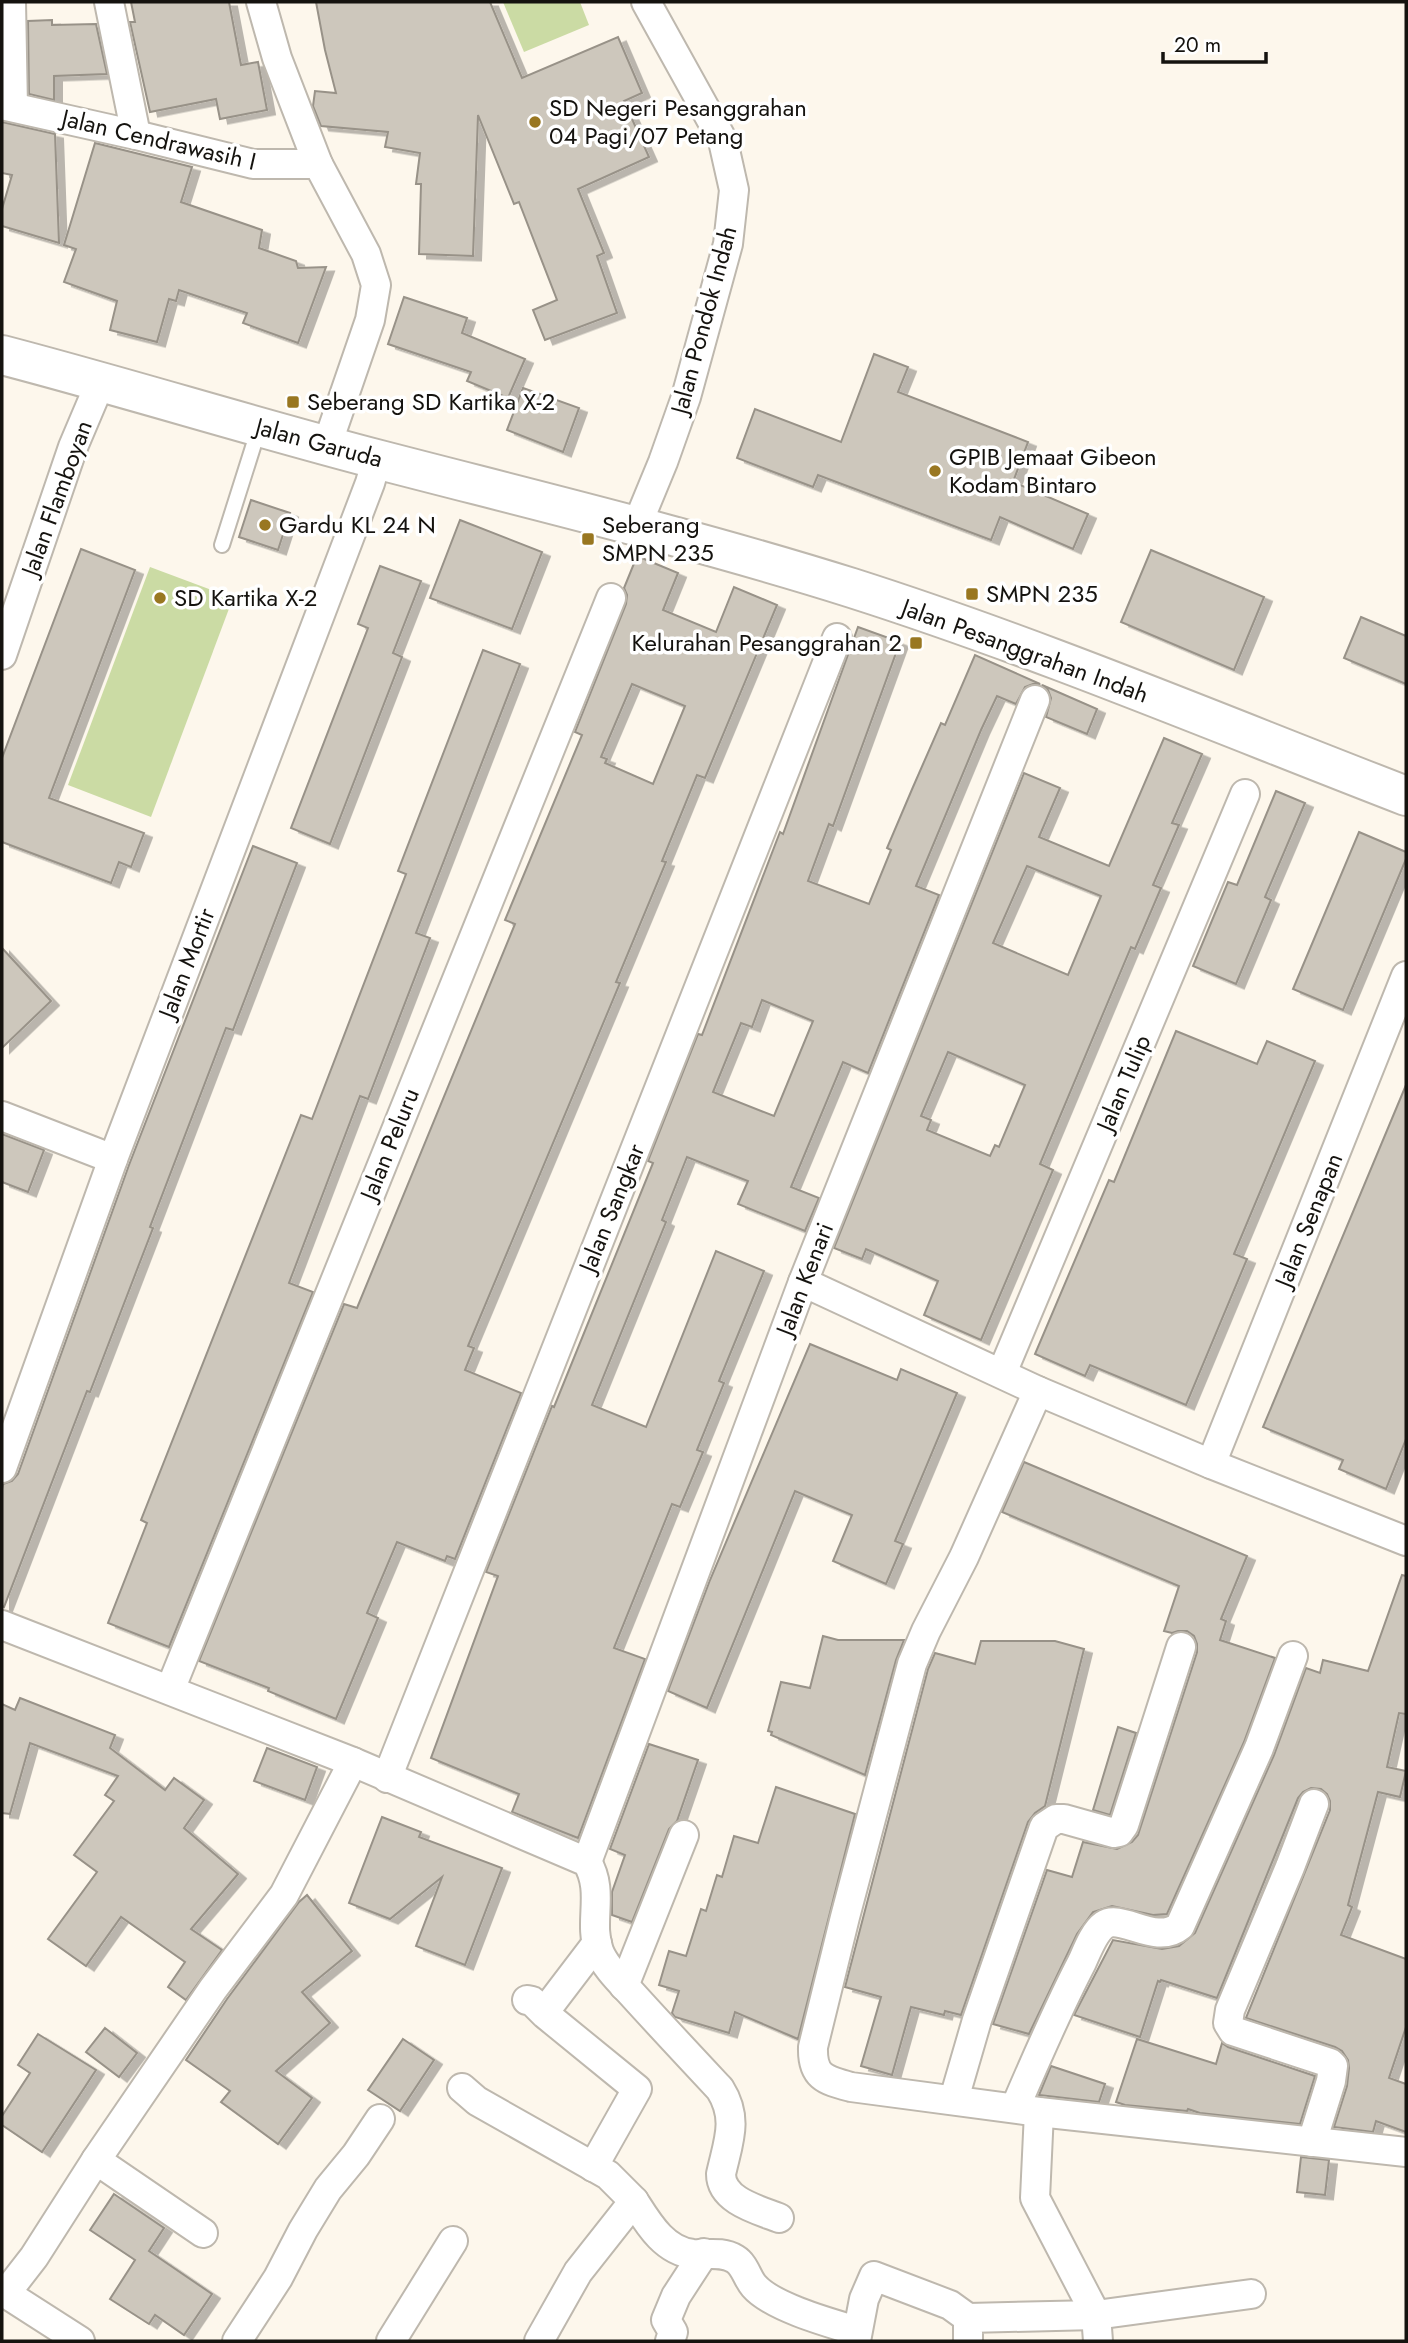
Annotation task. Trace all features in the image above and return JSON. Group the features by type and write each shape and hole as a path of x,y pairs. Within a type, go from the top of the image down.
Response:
{"street":[{"path":"8,106 11,2"},
{"path":"109,2 136,135"},
{"path":"261,2 277,58 318,164 366,254 376,285 370,320 327,445"},
{"name":"Jalan Pondok Indah","path":"637,525 686,397 728,244 734,190 723,141 646,2"},
{"name":"Jalan Cendrawasih I","path":"8,106 253,164 318,164"},
{"name":"Jalan Garuda","path":"2,355 259,428 637,525"},
{"name":"Jalan Flamboyan","path":"2,655 73,447 101,381"},
{"name":"Jalan Mortir","path":"2,1468 113,1159 377,459"},
{"name":"Jalan Pesanggrahan Indah","path":"637,525 850,587 965,626 1406,796"},
{"name":"Jalan Peluru","path":"170,1690 611,598"},
{"name":"Jalan Sangkar","path":"387,1778 837,638"},
{"name":"Jalan Kenari","path":"587,1862 803,1282 1035,701"},
{"name":"Jalan Tulip","path":"1002,1373 1245,794"},
{"name":"Jalan Senapan","path":"1212,1464 1406,976"},
{"path":"2,1116 113,1159"},
{"path":"803,1282 1038,1391 1212,1464 1405,1536"},
{"path":"1038,1391 964,1557 912,1664 813,2047 816,2071 833,2082 851,2087 1027,2110 1406,2152"},
{"path":"2,1625 353,1762 587,1862 597,1886 595,1933 603,1960 727,2100 732,2124 721,2174 724,2188 743,2203 779,2218"},
{"path":"954,2099 977,2020 1044,1827 1056,1819 1064,1819 1114,1833 1119,1832 1125,1825 1181,1647"},
{"path":"1097,2328 1035,2198 1027,2110 1064,1997 1092,1941 1103,1926 1111,1923 1163,1934 1180,1926 1259,1748 1293,1656"},
{"path":"80,2341 4,2292 34,2256 213,1989 284,1895 353,1762"},
{"path":"1312,2142 1333,2066 1233,2031 1228,2023 1230,2010 1314,1804"},
{"path":"624,1986 684,1835"},
{"path":"593,2167 637,2089 532,2001 538,2003 597,1943"},
{"path":"462,2088 487,2107 608,2175 634,2201 652,2229 671,2246 691,2254 716,2253 736,2259 754,2286 775,2301 857,2336 864,2299 874,2276 950,2305 968,2330 1097,2328 1251,2294"},
{"path":"237,2341 278,2278 328,2189 356,2155 380,2119"},
{"path":"96,2160 203,2233"},
{"path":"539,2341 578,2272 634,2201"},
{"path":"391,2341 453,2241"},
{"path":"670,2341 673,2332 666,2320 676,2297 704,2253"}],"lane":[{"path":"222,545 259,428"}],"green space":[{"path":"503,2 580,2 589,25 524,52"},
{"path":"150,567 233,598 151,817 68,785"}],"building":[{"path":"131,2 229,2 241,65 258,62 267,110 220,119 216,99 150,112 130,22 135,22"},
{"path":"316,2 490,2 522,78 618,37 642,93 624,101 649,157 578,189 604,253 597,256 617,313 545,340 533,310 557,300 519,202 514,204 478,115 473,256 419,254 421,184 416,184 420,153 385,147 388,132 321,126 313,106 315,91 336,93"},
{"path":"52,20 52,25 96,24 107,74 54,76 54,100 29,94 28,21"},
{"path":"2,122 55,134 59,243 2,226 2,209 12,175 2,173"},
{"path":"95,143 192,167 181,202 262,230 259,248 296,261 298,268 326,267 298,343 243,323 247,313 179,290 176,301 169,299 157,342 110,330 117,301 64,282 76,249 64,245"},
{"path":"404,297 467,318 462,333 525,359 508,398 467,381 471,372 388,344"},
{"path":"874,354 908,367 898,392 1028,442 1013,482 1088,514 1073,549 1000,517 991,540 818,475 813,487 737,458 755,409 841,442"},
{"path":"523,388 579,408 563,452 507,430"},
{"name":"Gardu KL 24 N","path":"251,500 290,513 278,550 239,537"},
{"path":"460,520 542,552 512,629 430,598"},
{"path":"81,549 135,570 49,798 144,833 131,867 119,862 111,883 2,842 2,758"},
{"path":"1151,550 1264,597 1234,670 1121,622"},
{"path":"637,556 678,573 663,610 716,632 734,587 777,605 705,778 697,775 662,861 666,862 616,982 620,983 468,1346 474,1348 465,1370 521,1393 455,1559 447,1556 445,1561 397,1542 367,1613 378,1618 336,1719 268,1691 269,1688 199,1661 344,1304 357,1308 515,924 505,920 582,735 575,732 626,604 627,595 624,588","holes":["632,684 685,706 653,784 605,763 607,759 601,757"]},
{"path":"380,566 421,581 393,653 402,657 330,844 291,828 368,628 358,624"},
{"path":"1361,617 1406,636 1406,684 1344,658"},
{"path":"858,627 900,642 833,826 829,824 808,881 869,904 891,850 887,848 941,723 945,725 975,655 1040,684 1025,687 1016,704 997,696 981,730 916,886 939,895 868,1073 843,1062 791,1187 819,1198 805,1231 738,1204 748,1181 687,1157 662,1220 666,1222 592,1405 646,1427 716,1251 764,1271 719,1381 724,1383 697,1450 703,1452 680,1507 672,1504 614,1648 645,1659 578,1838 512,1812 519,1794 431,1758 498,1576 486,1572 653,1163 648,1161 698,1034 702,1035 780,832 783,834","holes":["762,1000 813,1021 774,1116 713,1092 741,1023 752,1027"]},
{"path":"483,650 520,664 416,933 430,938 368,1099 360,1096 289,1283 313,1292 169,1647 108,1623 147,1523 141,1520 301,1115 312,1119 406,874 398,871"},
{"path":"1042,685 1097,709 1087,734 1046,717 1051,698"},
{"path":"1164,738 1202,754 1172,823 1179,825 1153,885 1161,888 1135,949 1131,947 1040,1164 1053,1170 981,1340 924,1315 938,1281 866,1249 862,1259 834,1248 1024,773 1060,788 1039,837 1109,866","holes":["1027,866 1101,896 1068,975 993,943","948,1052 1025,1085 999,1147 995,1145 990,1156 927,1130 931,1120 921,1116"]},
{"path":"1276,791 1305,803 1265,897 1271,900 1236,984 1193,966 1228,882 1237,885"},
{"path":"1359,832 1406,852 1406,859 1343,1010 1293,989"},
{"path":"253,846 297,863 233,1030 226,1028 150,1227 153,1228 4,1607 3,1484 12,1481 18,1474 129,1165"},
{"path":"2,948 51,1001 2,1048"},
{"path":"1176,1031 1257,1064 1267,1041 1315,1061 1234,1254 1247,1259 1186,1405 1090,1365 1085,1376 1035,1354 1109,1180 1114,1182"},
{"path":"1406,1085 1406,1439 1386,1489 1339,1469 1343,1460 1263,1427"},
{"path":"2,1134 44,1150 28,1192 2,1182"},
{"path":"810,1344 897,1380 901,1369 957,1393 895,1541 903,1544 886,1584 833,1561 852,1515 795,1491 707,1708 668,1691 710,1580"},
{"path":"1024,1462 1247,1556 1221,1619 1226,1621 1220,1640 1275,1658 1244,1742 1167,1914 1153,1915 1112,1906 1093,1912 1077,1934 1029,2034 993,2024 1047,1870 1072,1877 1083,1842 1117,1849 1132,1842 1138,1835 1197,1652 1197,1644 1194,1636 1187,1631 1164,1631 1179,1586 1002,1512"},
{"path":"1402,1575 1406,1576 1406,1714 1399,1713 1387,1767 1406,1771 1400,1797 1378,1792 1348,1905 1352,1907 1341,1935 1406,1959 1406,2027 1389,2078 1406,2084 1406,2132 1376,2121 1373,2132 1334,2127 1347,2086 1349,2068 1348,2060 1342,2051 1246,2018 1330,1810 1327,1794 1321,1789 1311,1788 1298,1798 1217,1998 1158,1981 1140,2037 1074,2015 1113,1940 1162,1949 1179,1946 1195,1933 1274,1755 1306,1668 1320,1673 1323,1660 1368,1671"},
{"path":"823,1636 838,1640 904,1640 896,1660 865,1775 771,1735 772,1732 768,1731 781,1682 810,1688"},
{"path":"981,1641 1055,1641 1084,1649 1045,1806 1028,1822 961,2015 945,2011 944,2015 911,2007 892,2075 861,2066 881,1997 845,1987 928,1669 935,1653 975,1664"},
{"path":"20,1698 115,1735 110,1748 165,1790 174,1778 204,1800 184,1828 238,1874 191,1929 222,1950 186,2000 168,1987 185,1962 121,1917 86,1966 48,1939 97,1872 74,1855 114,1801 105,1795 118,1776 30,1743 10,1814 2,1813 2,1704 15,1710"},
{"path":"1118,1727 1136,1733 1110,1815 1093,1810"},
{"path":"649,1744 698,1760 677,1821 669,1829 632,1922 612,1915 612,1892 625,1855 610,1849"},
{"path":"267,1748 317,1767 305,1800 254,1781"},
{"path":"776,1787 855,1814 798,2039 735,2012 729,2033 675,2017 672,2013 679,1991 659,1985 669,1951 686,1956 701,1909 706,1911 717,1875 722,1877 734,1836 758,1843"},
{"path":"382,1817 421,1832 419,1837 502,1868 465,1965 416,1946 442,1877 390,1919 349,1903"},
{"path":"307,1895 352,1951 302,1992 330,2023 276,2071 312,2098 278,2144 221,2102 230,2091 186,2060 227,1999"},
{"path":"105,2028 137,2053 119,2077 86,2052"},
{"path":"38,2034 96,2070 42,2152 2,2125 2,2116 30,2073 18,2065"},
{"path":"403,2039 434,2060 400,2111 368,2090"},
{"path":"1137,2039 1216,2064 1222,2043 1315,2076 1300,2124 1116,2102"},
{"path":"1051,2066 1105,2084 1099,2102 1039,2095"},
{"path":"1301,2157 1329,2160 1325,2195 1297,2192"},
{"path":"114,2194 164,2228 149,2251 212,2294 184,2335 155,2315 149,2324 110,2299 135,2260 90,2230"}],"place":[{"name":"SD Negeri Pesanggrahan 04 Pagi/07 Petang","path":"535,122"},
{"name":"Seberang SD Kartika X-2","path":"293,402"},
{"name":"GPIB Jemaat Gibeon Kodam Bintaro","path":"935,471"},
{"name":"Gardu KL 24 N","path":"265,525"},
{"name":"Seberang SMPN 235","path":"588,539"},
{"name":"SMPN 235","path":"972,594"},
{"name":"SD Kartika X-2","path":"160,598"},
{"name":"Kelurahan Pesanggrahan 2","path":"916,643"}]}
